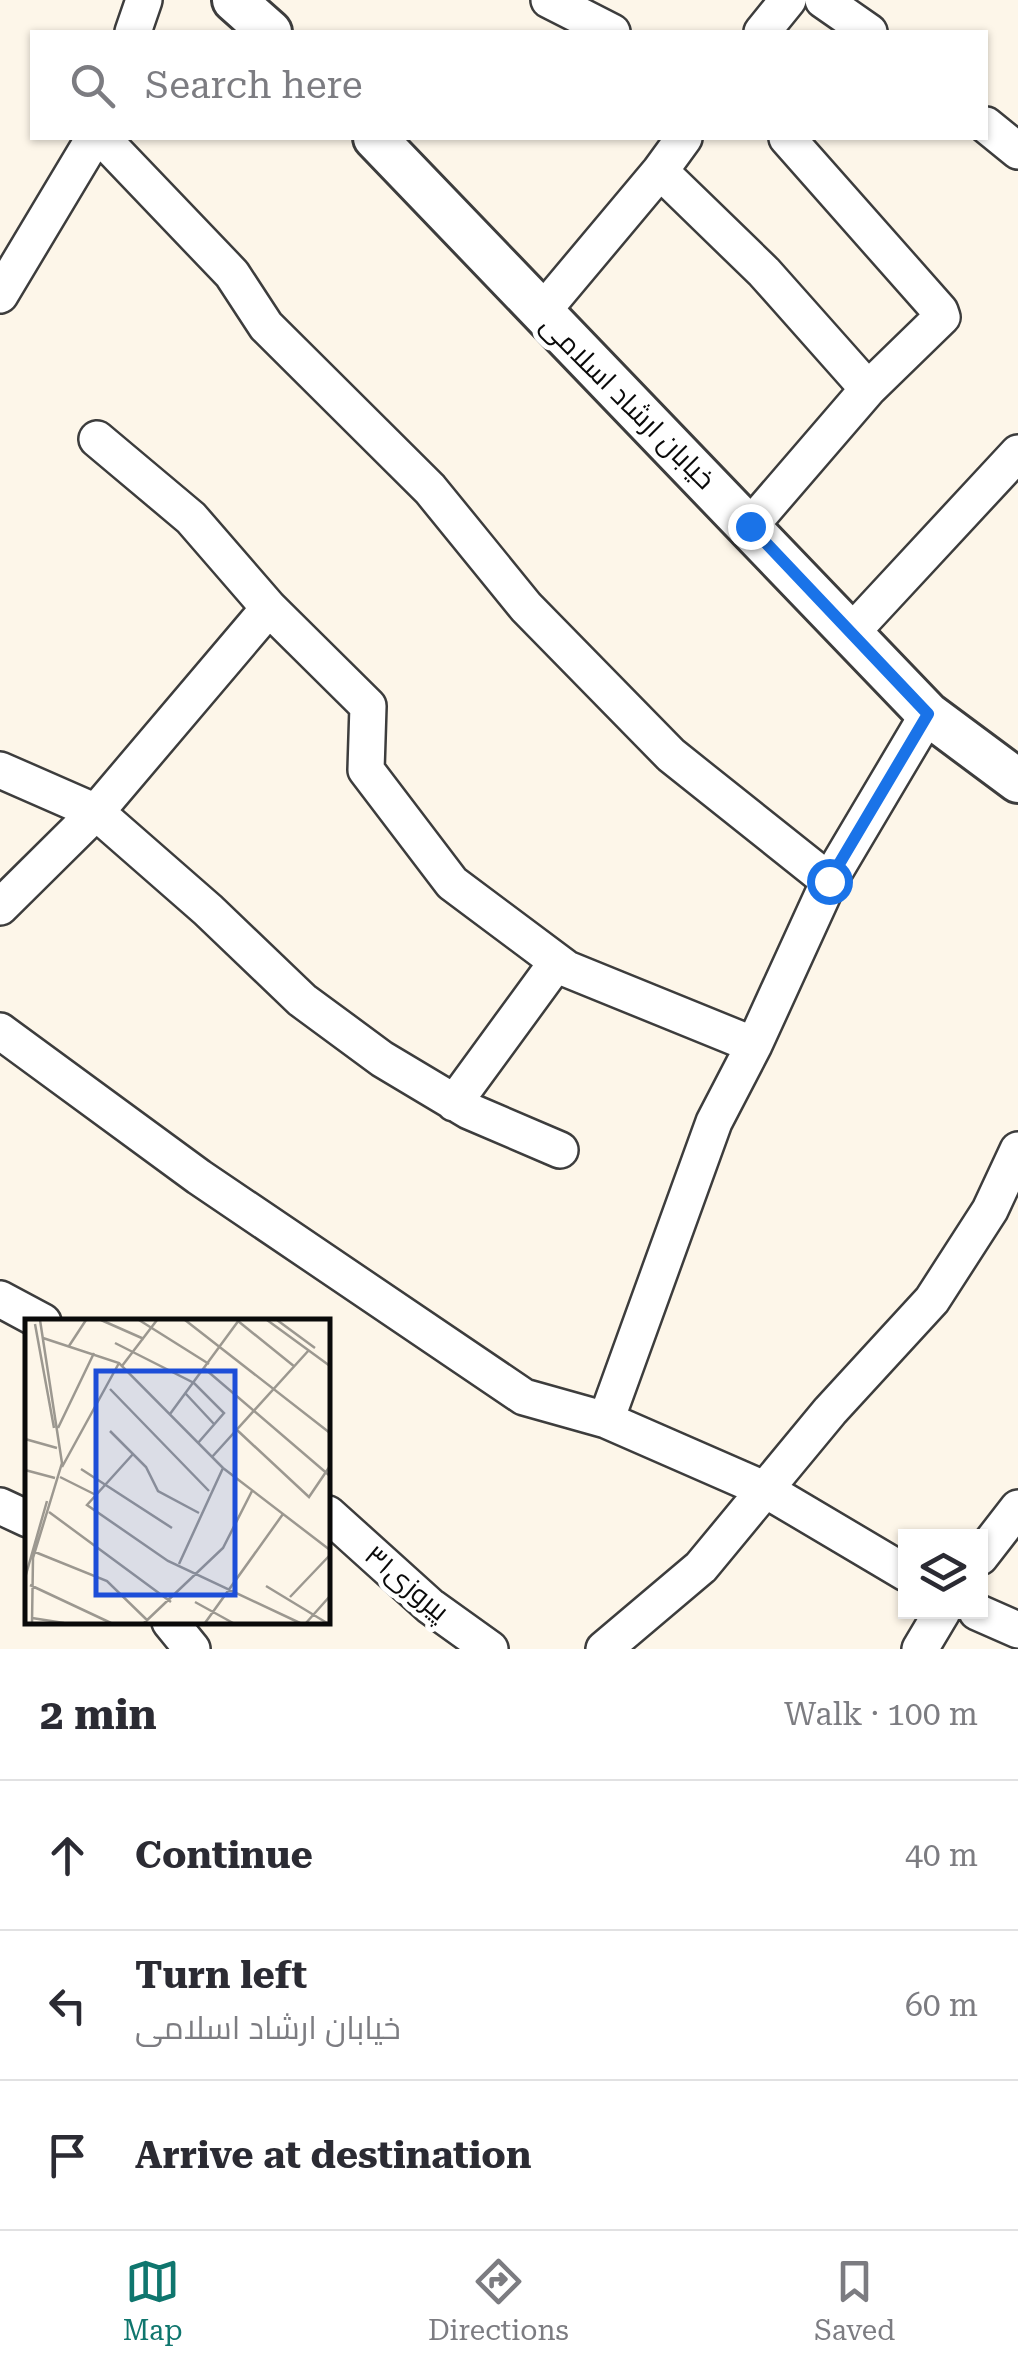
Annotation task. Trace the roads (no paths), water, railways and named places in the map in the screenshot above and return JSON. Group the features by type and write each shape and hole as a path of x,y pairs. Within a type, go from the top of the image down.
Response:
{"street":[{"path":"134,30 144,0"},
{"path":"234,0 268,30"},
{"path":"549,0 608,30"},
{"path":"764,30 788,0"},
{"path":"824,0 865,30"},
{"path":"988,127 1018,151"},
{"path":"0,294 93,140"},
{"path":"104,140 232,274 266,326 430,489 539,620 671,754 829,881"},
{"name":"خیابان ارشاد اسلامی","path":"378,140 928,714 1018,782"},
{"path":"541,313 683,140"},
{"path":"750,526 868,389 942,317 789,140"},
{"path":"660,171 764,272 868,389"},
{"path":"97,438 191,518 269,608 368,706 366,770 452,883 568,969 754,1045"},
{"path":"850,634 1018,453"},
{"path":"0,907 96,812 269,608"},
{"path":"606,1420 714,1122 829,881 928,714"},
{"path":"0,770 96,812 208,910 302,1000 382,1059 454,1103 560,1150"},
{"path":"454,1103 558,962"},
{"path":"0,1031 199,1177 524,1396 606,1420 766,1490 898,1568"},
{"path":"604,1649 701,1566 830,1410 932,1300 990,1210 1018,1150"},
{"path":"0,1299 37,1319"},
{"path":"0,1506 25,1518"},
{"path":"988,1547 1018,1508"},
{"name":"پیروزی۳۱","path":"330,1516 430,1606 490,1649"},
{"path":"988,1617 1018,1630"},
{"path":"920,1649 938,1619"},
{"path":"172,1624 192,1649"}]}
